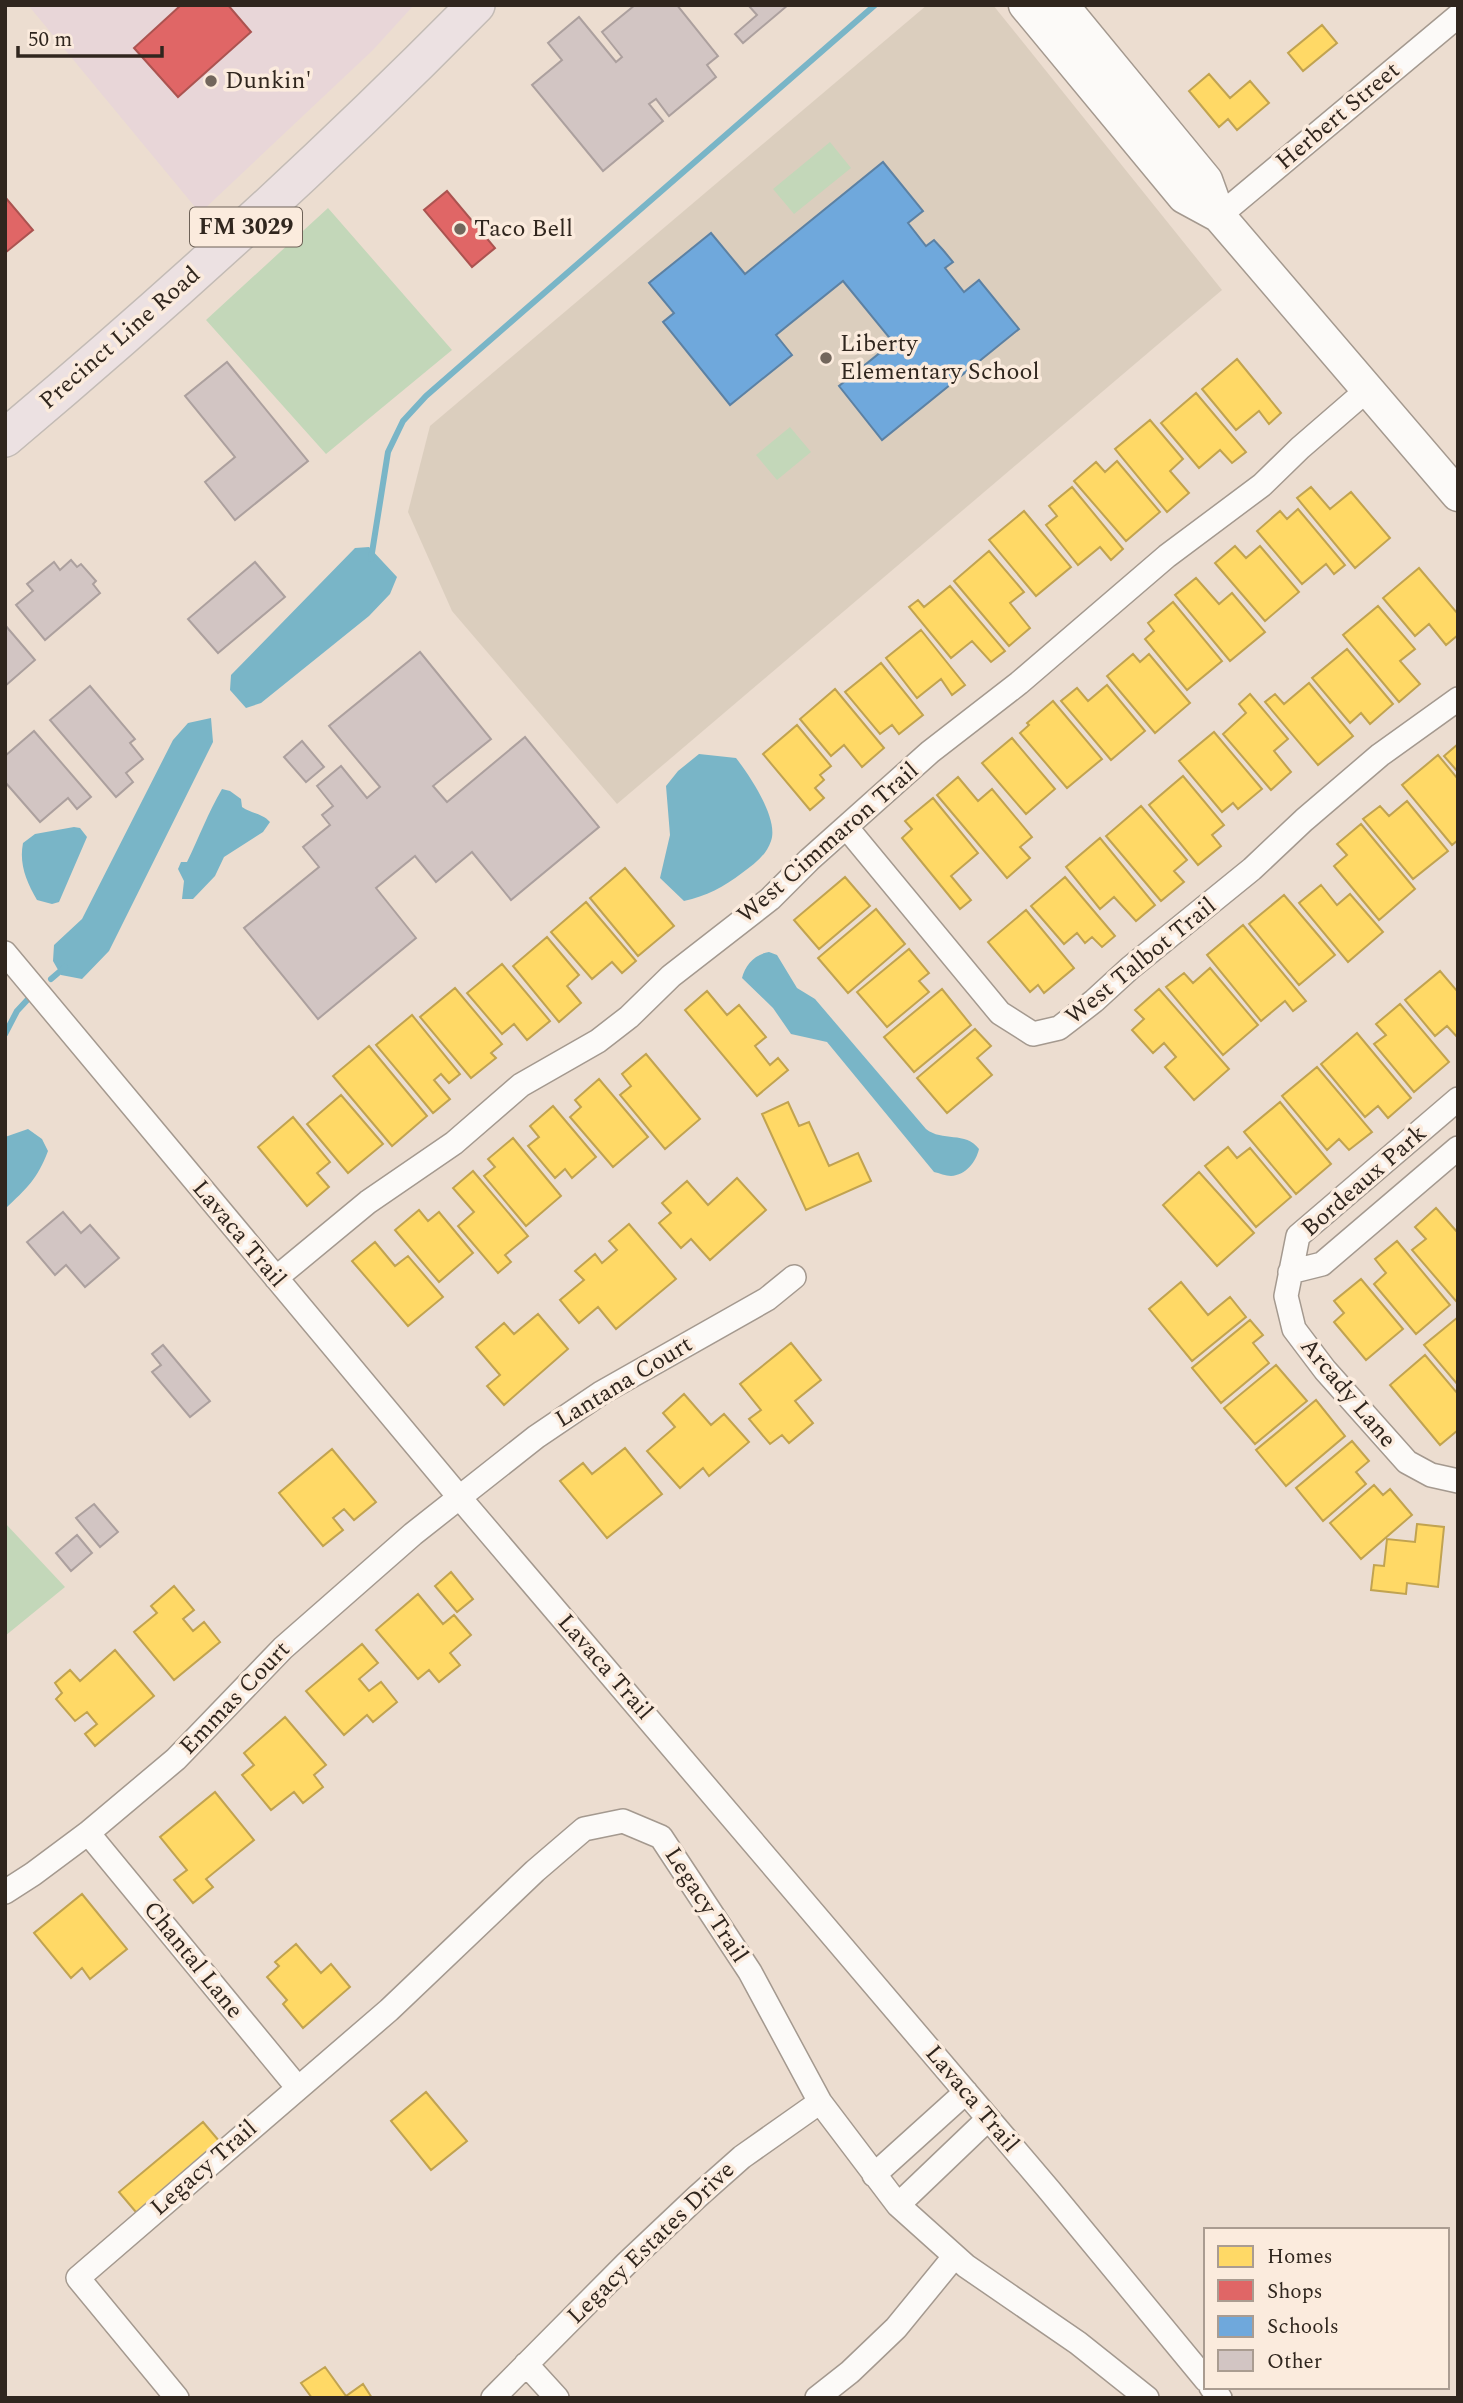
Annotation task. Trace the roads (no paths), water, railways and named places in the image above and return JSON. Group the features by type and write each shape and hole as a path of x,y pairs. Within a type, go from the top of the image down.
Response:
{"main road":[{"name":"Precinct Line Road","path":"5,438 188,281 344,137 476,5"},
{"path":"1025,5 1184,197 1219,216"},
{"path":"1062,5 1206,180 1219,216 1458,495"}],"street":[{"name":"Herbert Street","path":"1219,216 1458,16"},
{"name":"West Cimmaron Trail","path":"276,1278 368,1202 454,1143 521,1085 598,1041 629,1017 671,976 770,899 809,860 930,752 1019,683 1167,556 1262,485 1367,390"},
{"name":"West Talbot Trail","path":"847,828 1000,1013 1033,1034 1059,1028 1094,1001 1130,968 1252,869 1380,755 1458,699"},
{"name":"Lavaca Trail","path":"5,953 460,1498 966,2092 1204,2378"},
{"name":"Bordeaux Park","path":"1458,1100 1298,1236 1290,1272 1322,1264 1458,1148"},
{"name":"Arcady Lane","path":"1290,1272 1286,1296 1294,1329 1325,1370 1407,1462 1432,1475 1456,1480"},
{"name":"Lantana Court","path":"460,1498 536,1437 601,1393 767,1299 794,1276"},
{"name":"Emmas Court","path":"5,1892 88,1833 176,1759 282,1648 414,1534 460,1498"},
{"name":"Legacy Trail","path":"177,2398 78,2278 389,2010 535,1871 584,1829 623,1821 661,1837 750,1972 820,2102 898,2205 954,2257 1078,2343 1147,2398"},
{"name":"Chantal Lane","path":"88,1833 298,2088"},
{"path":"874,2175 966,2092"},
{"name":"Legacy Estates Drive","path":"493,2398 627,2263 742,2157 820,2102"},
{"path":"898,2205 988,2119"},
{"path":"817,2398 850,2372 896,2328 954,2257"},
{"path":"526,2364 557,2398"}],"water":[{"path":"369,547 397,577 390,594 369,616 261,703 246,708 230,690 231,675 355,548"},
{"path":"211,718 213,742 109,951 82,979 61,975 53,961 54,945 82,919 173,740 188,723"},
{"path":"699,754 736,758 762,798 771,821 772,832 766,851 751,866 728,883 684,901 660,878 670,835 666,786 678,771"},
{"path":"222,789 241,799 242,807 270,822 263,832 224,857 215,876 193,899 182,899 184,881 178,869 181,862 187,862"},
{"path":"80,828 87,837 59,902 52,904 37,900 24,872 23,843 35,834"},
{"path":"769,952 777,955 797,988 815,999 926,1129 939,1135 967,1140 979,1149 970,1167 951,1176 934,1172 827,1042 791,1034 773,1008 742,978 751,961"},
{"path":"28,1129 42,1139 48,1151 31,1183 5,1209 5,1137"}],"waterway":[{"path":"371,559 388,452 403,421 426,396 875,5"},
{"path":"51,979 65,967"},
{"path":"5,1034 17,1011 30,997"}],"place":[{"name":"Dunkin'","path":"211,81"},
{"name":"Taco Bell","path":"460,229"},
{"name":"Liberty Elementary School","path":"826,358"}]}
